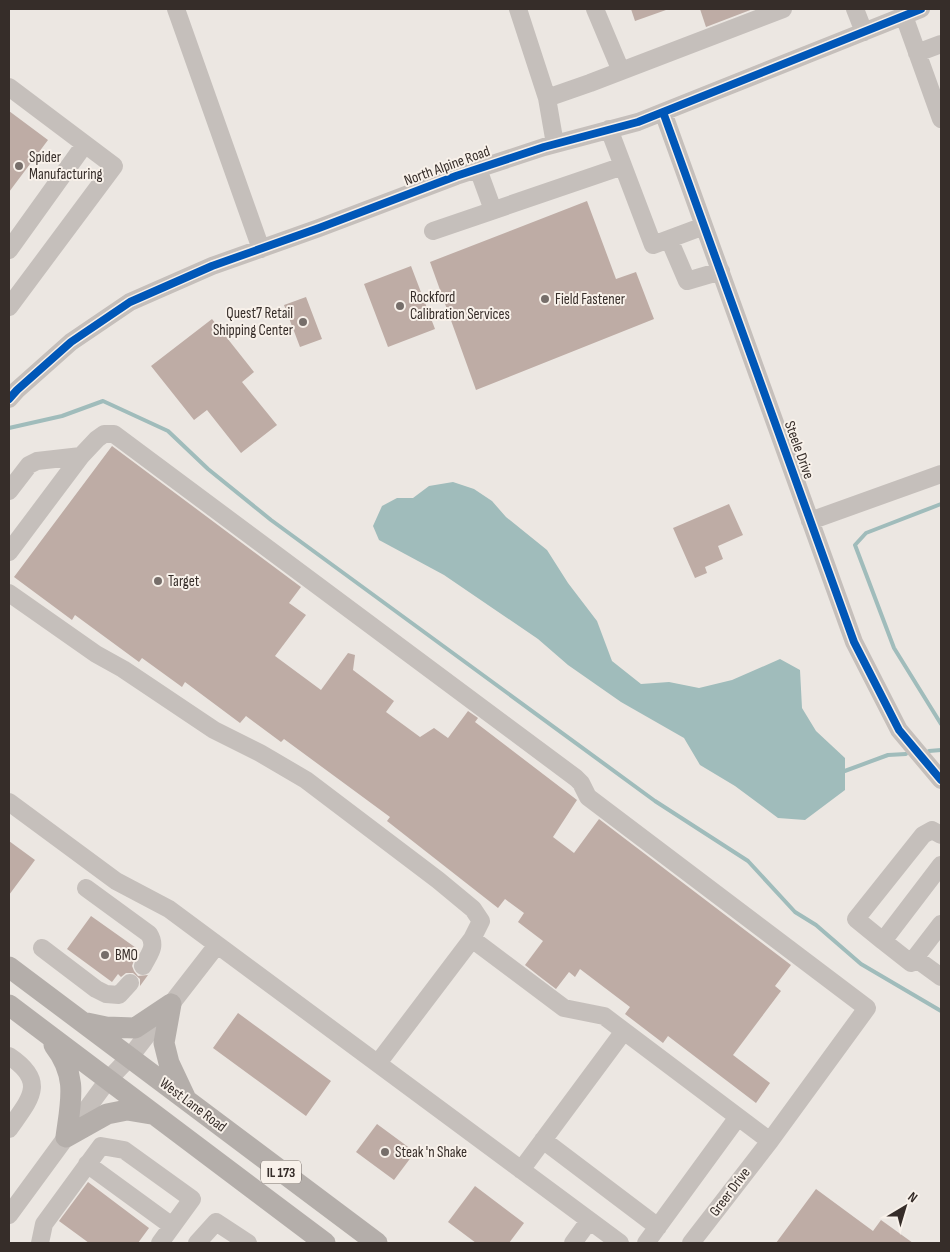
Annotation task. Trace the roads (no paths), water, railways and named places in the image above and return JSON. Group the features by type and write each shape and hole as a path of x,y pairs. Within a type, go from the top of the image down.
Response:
{"main road":[{"name":"West Lane Road","path":"9,966 377,1243"},
{"path":"83,1022 106,1027 135,1028 171,1004"},
{"path":"171,1004 164,1043 169,1064 186,1099"},
{"name":"West Lane Road","path":"9,1005 326,1243"},
{"path":"45,1032 64,1057 70,1074 71,1104 66,1137"},
{"path":"66,1137 107,1114 127,1110 155,1115"}],"street":[{"path":"176,9 261,249"},
{"path":"518,9 546,98 555,144"},
{"path":"595,9 621,71"},
{"path":"546,98 783,9"},
{"path":"855,9 864,32"},
{"name":"North Alpine Road","path":"9,399 71,342 130,302 212,266 478,169 555,144 638,122 921,9"},
{"path":"904,16 941,119"},
{"path":"917,53 941,44"},
{"path":"9,87 114,166 9,307"},
{"name":"Steele Drive","path":"663,112 854,642 899,730 941,780"},
{"path":"609,129 652,245 704,226"},
{"path":"9,250 85,144"},
{"path":"433,231 623,166"},
{"path":"478,169 493,210"},
{"path":"669,239 687,282 721,271"},
{"name":"Greer Drive","path":"81,456 104,434 114,434 122,438 576,778 581,783 584,793 592,801 867,1008 691,1243"},
{"path":"9,491 30,465 37,461 81,456"},
{"path":"9,552 81,456"},
{"path":"810,521 941,474"},
{"path":"9,593 96,654 123,669 214,730 260,753 306,780 410,858 473,909 480,921 472,939 378,1063"},
{"path":"9,802 116,881 169,908 620,1243"},
{"path":"941,835 932,830 923,835 856,919 911,963 941,924"},
{"path":"883,941 941,865"},
{"path":"86,888 149,934 153,941 153,946 143,966"},
{"path":"472,939 564,1008 604,1016 770,1140"},
{"path":"9,1215 108,1080 130,1057 217,945"},
{"path":"42,948 96,989 106,994 119,996 130,983"},
{"path":"915,958 941,978"},
{"path":"521,1170 624,1031"},
{"path":"9,1056 20,1064 30,1076 32,1089 30,1100 9,1129"},
{"path":"646,1243 738,1117"},
{"path":"543,1140 658,1227"},
{"path":"41,1243 44,1224 101,1146 124,1150 192,1199 160,1243"},
{"path":"87,1164 172,1226"},
{"path":"573,1243 589,1221"},
{"path":"197,1243 216,1222 248,1243"}],"water":[{"path":"453,482 474,489 492,501 506,517 547,550 568,583 597,621 612,661 641,684 669,682 699,688 732,680 780,659 800,670 802,708 816,731 845,758 845,790 805,820 778,818 735,786 700,765 684,738 621,702 568,665 538,639 444,575 379,540 373,526 382,506 397,498 413,498 429,486"}],"waterway":[{"path":"9,428 62,416 103,401 168,431 208,469 271,520 655,801 748,861 795,912 816,925 861,964 941,1011"},
{"path":"941,504 866,533 855,545 894,648 941,724"},
{"path":"929,751 941,750"},
{"path":"842,772 888,755 906,754"}],"place":[{"name":"Spider Manufacturing","path":"19,166"},
{"name":"Field Fastener","path":"545,299"},
{"name":"Rockford Calibration Services","path":"400,306"},
{"name":"Quest7 Retail Shipping Center","path":"303,322"},
{"name":"Target","path":"158,581"},
{"name":"BMO","path":"105,955"},
{"name":"Steak 'n Shake","path":"385,1152"}]}
